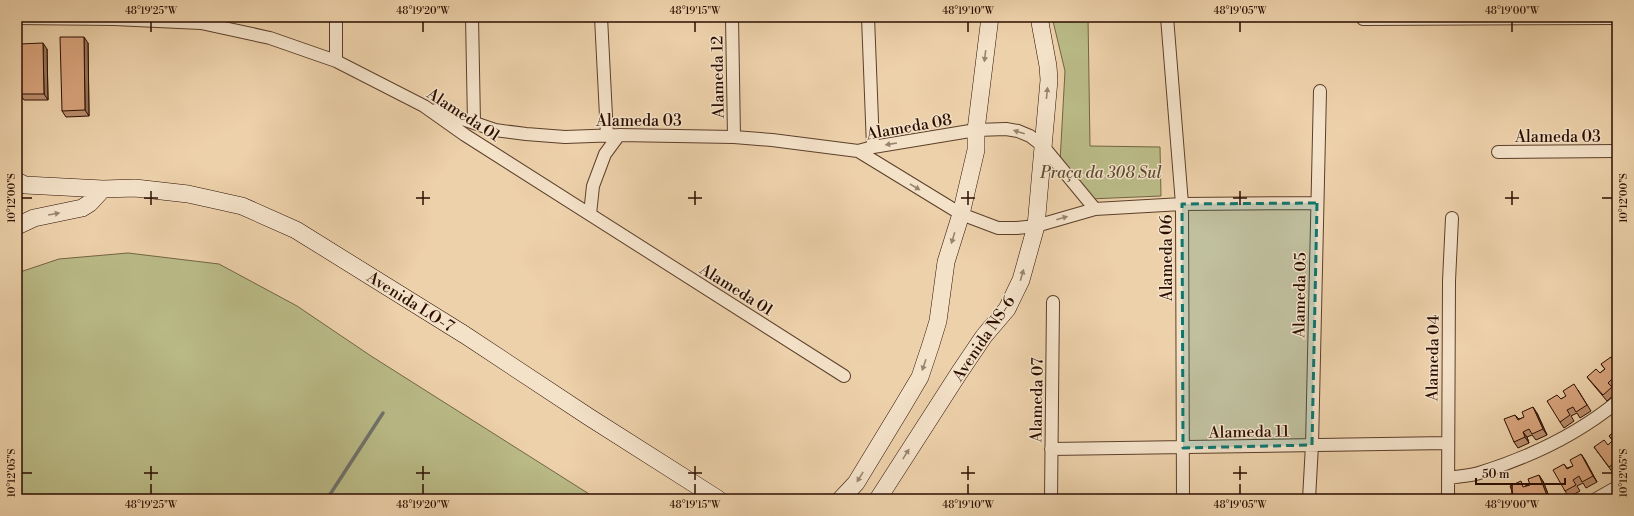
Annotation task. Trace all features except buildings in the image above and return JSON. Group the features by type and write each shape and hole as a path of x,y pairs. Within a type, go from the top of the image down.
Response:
{"street":[{"path":"336,17 336,61"},
{"path":"472,17 474,123"},
{"path":"590,214 593,186 613,136 601,17"},
{"name":"Alameda 12","path":"732,17 734,137"},
{"path":"868,17 873,147"},
{"path":"841,499 856,483 920,377 938,322 946,262 961,214 976,150 976,130 990,17"},
{"name":"Avenida NS-6","path":"878,499 959,372 984,336 1007,309 1020,280 1036,226 1049,80 1048,66 1039,17"},
{"name":"Alameda 06","path":"1167,17 1182,204 1183,499"},
{"name":"Alameda 01","path":"17,18 201,20 270,38 336,61 424,106 465,135 844,376"},
{"path":"1364,19 1617,18"},
{"name":"Alameda 05","path":"1309,499 1312,445 1320,91"},
{"name":"Alameda 03","path":"424,106 495,130 526,134 565,137 734,137 772,140 858,151"},
{"name":"Alameda 08","path":"858,151 873,147 976,130 1006,129 1018,131 1030,136 1043,146 1095,209"},
{"name":"Alameda 08","path":"858,151 961,214 998,228 1036,226 1095,209 1182,204 1317,202"},
{"name":"Alameda 03","path":"1498,152 1617,151"},
{"name":"Avenida LO-7","path":"17,181 25,185 103,189 135,188 188,194 242,206 296,230 465,334 695,491 718,499"},
{"path":"17,226 34,218 82,208 90,204 103,189"},
{"name":"Alameda 04","path":"1448,499 1449,478 1447,443 1449,281 1452,218"},
{"name":"Alameda 07","path":"1051,499 1053,302"},
{"path":"1449,478 1478,473 1516,460 1546,447 1603,413 1617,402"},
{"name":"Alameda 11","path":"1051,449 1447,443"},
{"path":"1596,499 1617,487"}],"highlighted area":[{"path":"1317,203 1312,445 1183,448 1182,204"}],"green space":[{"name":"Praça da 308 Sul","path":"1052,17 1088,17 1090,146 1160,147 1161,196 1089,199 1060,162 1065,71"},
{"path":"128,253 219,264 297,306 371,356 597,499 17,499 17,273 59,259"}],"waterway":[{"path":"327,499 383,413"}]}
